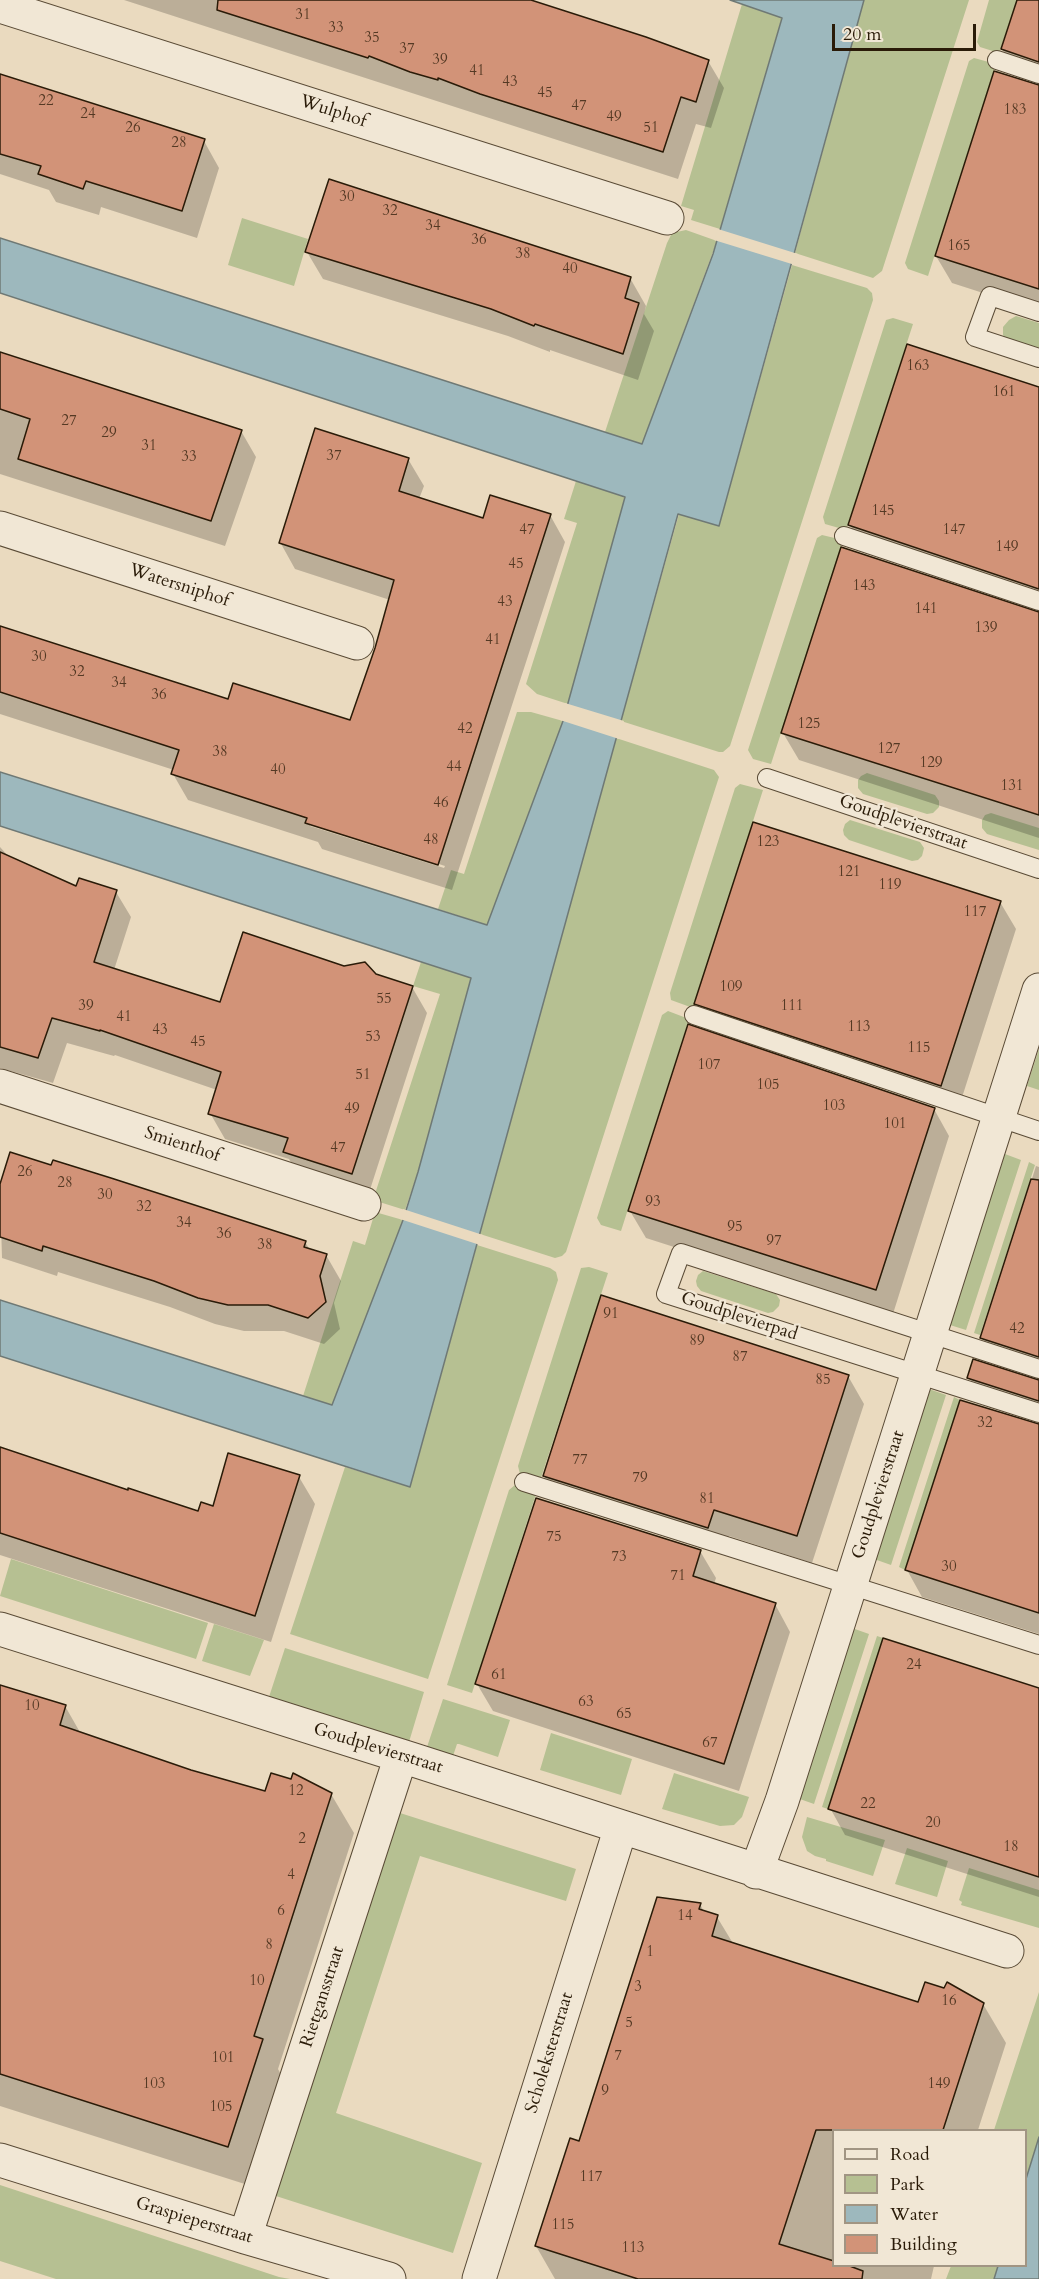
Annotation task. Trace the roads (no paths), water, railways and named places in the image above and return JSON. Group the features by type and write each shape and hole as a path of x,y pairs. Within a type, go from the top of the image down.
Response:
{"street":[{"name":"Wulphof","path":"0,6 667,218"},
{"name":"Watersniphof","path":"0,528 357,643"},
{"name":"Goudplevierstraat","path":"756,1872 782,1801 1039,990"},
{"name":"Smienthof","path":"0,1086 364,1204"},
{"name":"Goudplevierstraat","path":"0,1629 1007,1951"},
{"name":"Rietgansstraat","path":"244,2238 400,1756"},
{"name":"Scholeksterstraat","path":"479,2279 621,1827"},
{"name":"Graspieperstraat","path":"0,2160 244,2238 389,2279"}],"lane":[{"path":"997,60 1039,74"},
{"path":"1039,312 990,296 975,337 1039,358"},
{"path":"844,536 1039,601"},
{"name":"Goudplevierstraat","path":"767,778 1039,869"},
{"path":"694,1016 1039,1131"},
{"name":"Goudplevierpad","path":"1039,1369 681,1253 666,1294 1039,1413"},
{"path":"524,1482 1039,1645"}],"water":[{"path":"730,0 864,0 719,526 678,514 410,1487 0,1356 0,1300 332,1405 403,1220 471,978 0,826 0,772 487,925 563,721 625,497 0,293 0,238 642,444 713,254 782,18"},
{"path":"1039,2137 1039,2279 994,2279 998,2267 1027,2267 1027,2176"}]}
